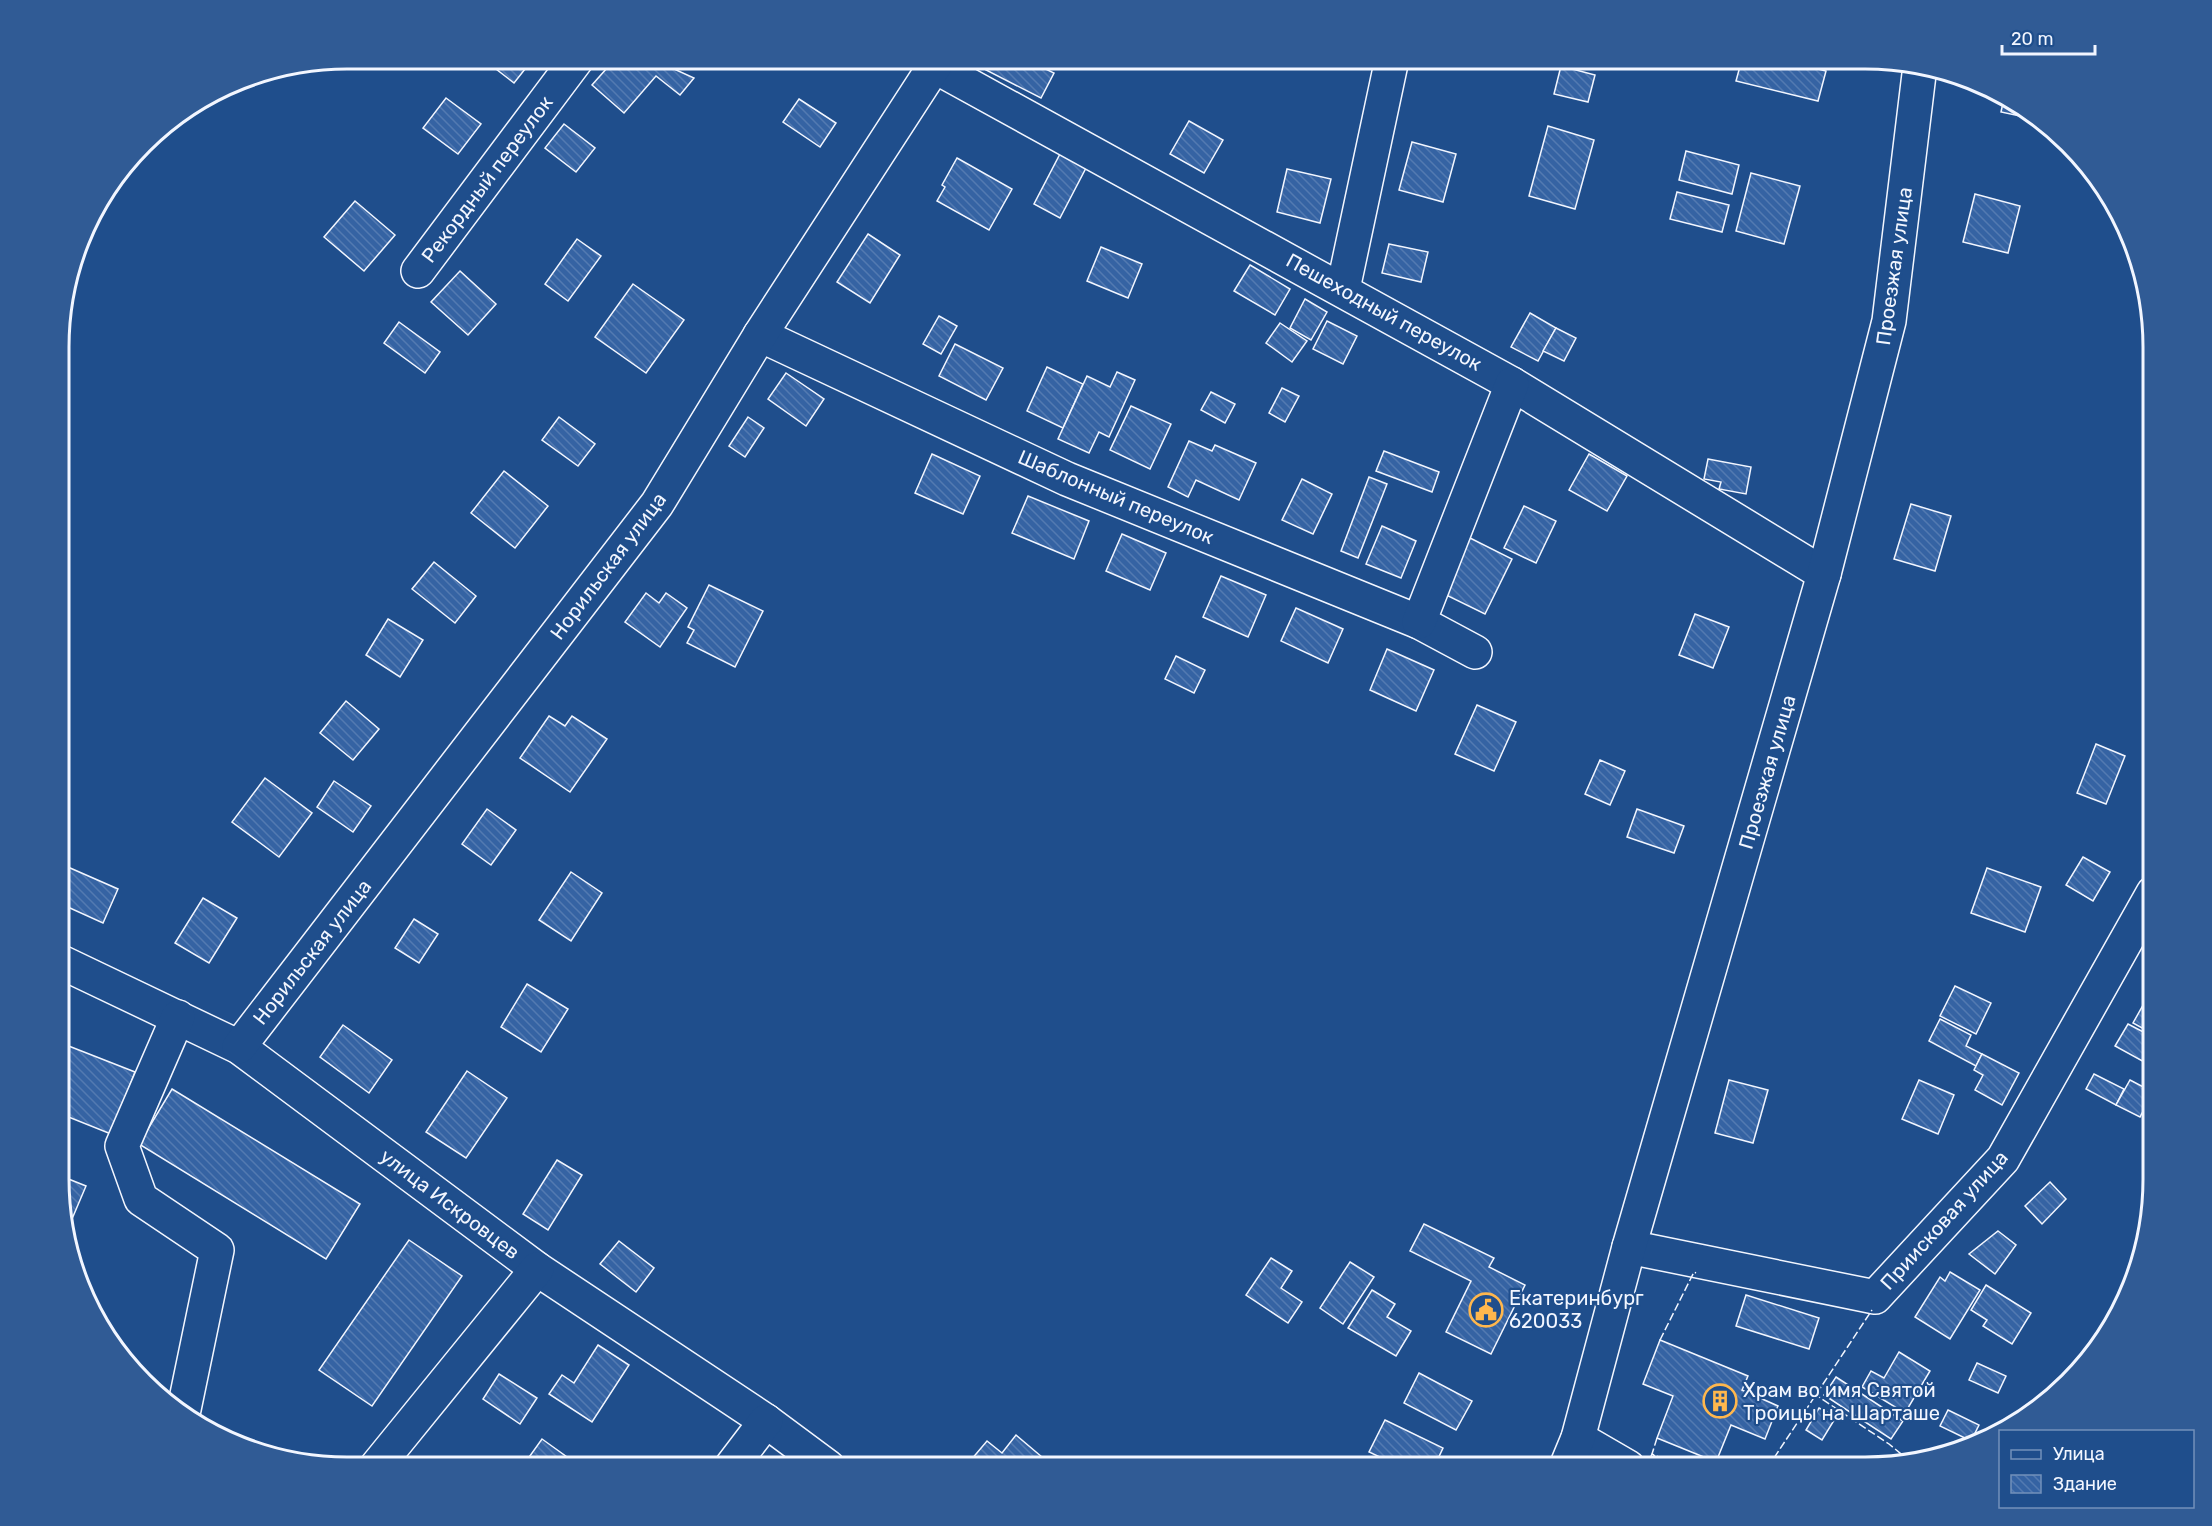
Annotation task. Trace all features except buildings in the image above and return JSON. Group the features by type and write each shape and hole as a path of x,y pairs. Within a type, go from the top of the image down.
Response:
{"street":[{"name":"Рекордный переулок","path":"418,272 570,69"},
{"name":"Норильская улица","path":"239,1047 657,504 760,335 931,69"},
{"name":"Пешеходный переулок","path":"949,69 1512,384 1824,574"},
{"path":"1343,289 1390,69"},
{"name":"Проезжая улица","path":"1572,1453 1629,1247 1824,574 1889,321 1919,74"},
{"name":"Шаблонный переулок","path":"760,335 1067,479 1419,622 1475,652"},
{"path":"1419,622 1512,384"},
{"name":"Приисковая улица","path":"1629,1247 1875,1297 2003,1159 2143,910"},
{"name":"улица Искровцев","path":"69,966 239,1047 537,1269 766,1420 815,1457"},
{"path":"178,1017 122,1146 141,1199 217,1250 185,1405"},
{"path":"384,1457 537,1269"},
{"path":"738,1457 766,1420"},
{"path":"1572,1453 1588,1457"}],"fence":[{"path":"1660,1340 1694,1272 1696,1273"},
{"path":"1775,1457 1872,1310"},
{"path":"1815,1398 1816,1395 1902,1455"},
{"path":"1657,1438 1652,1454 1658,1457"},
{"path":"1651,1457 1652,1454 1655,1456"}],"place":[{"name":"Екатеринбург 620033","path":"1486,1310"},
{"name":"Храм во имя Святой Троицы на Шарташе","path":"1720,1401"}]}
